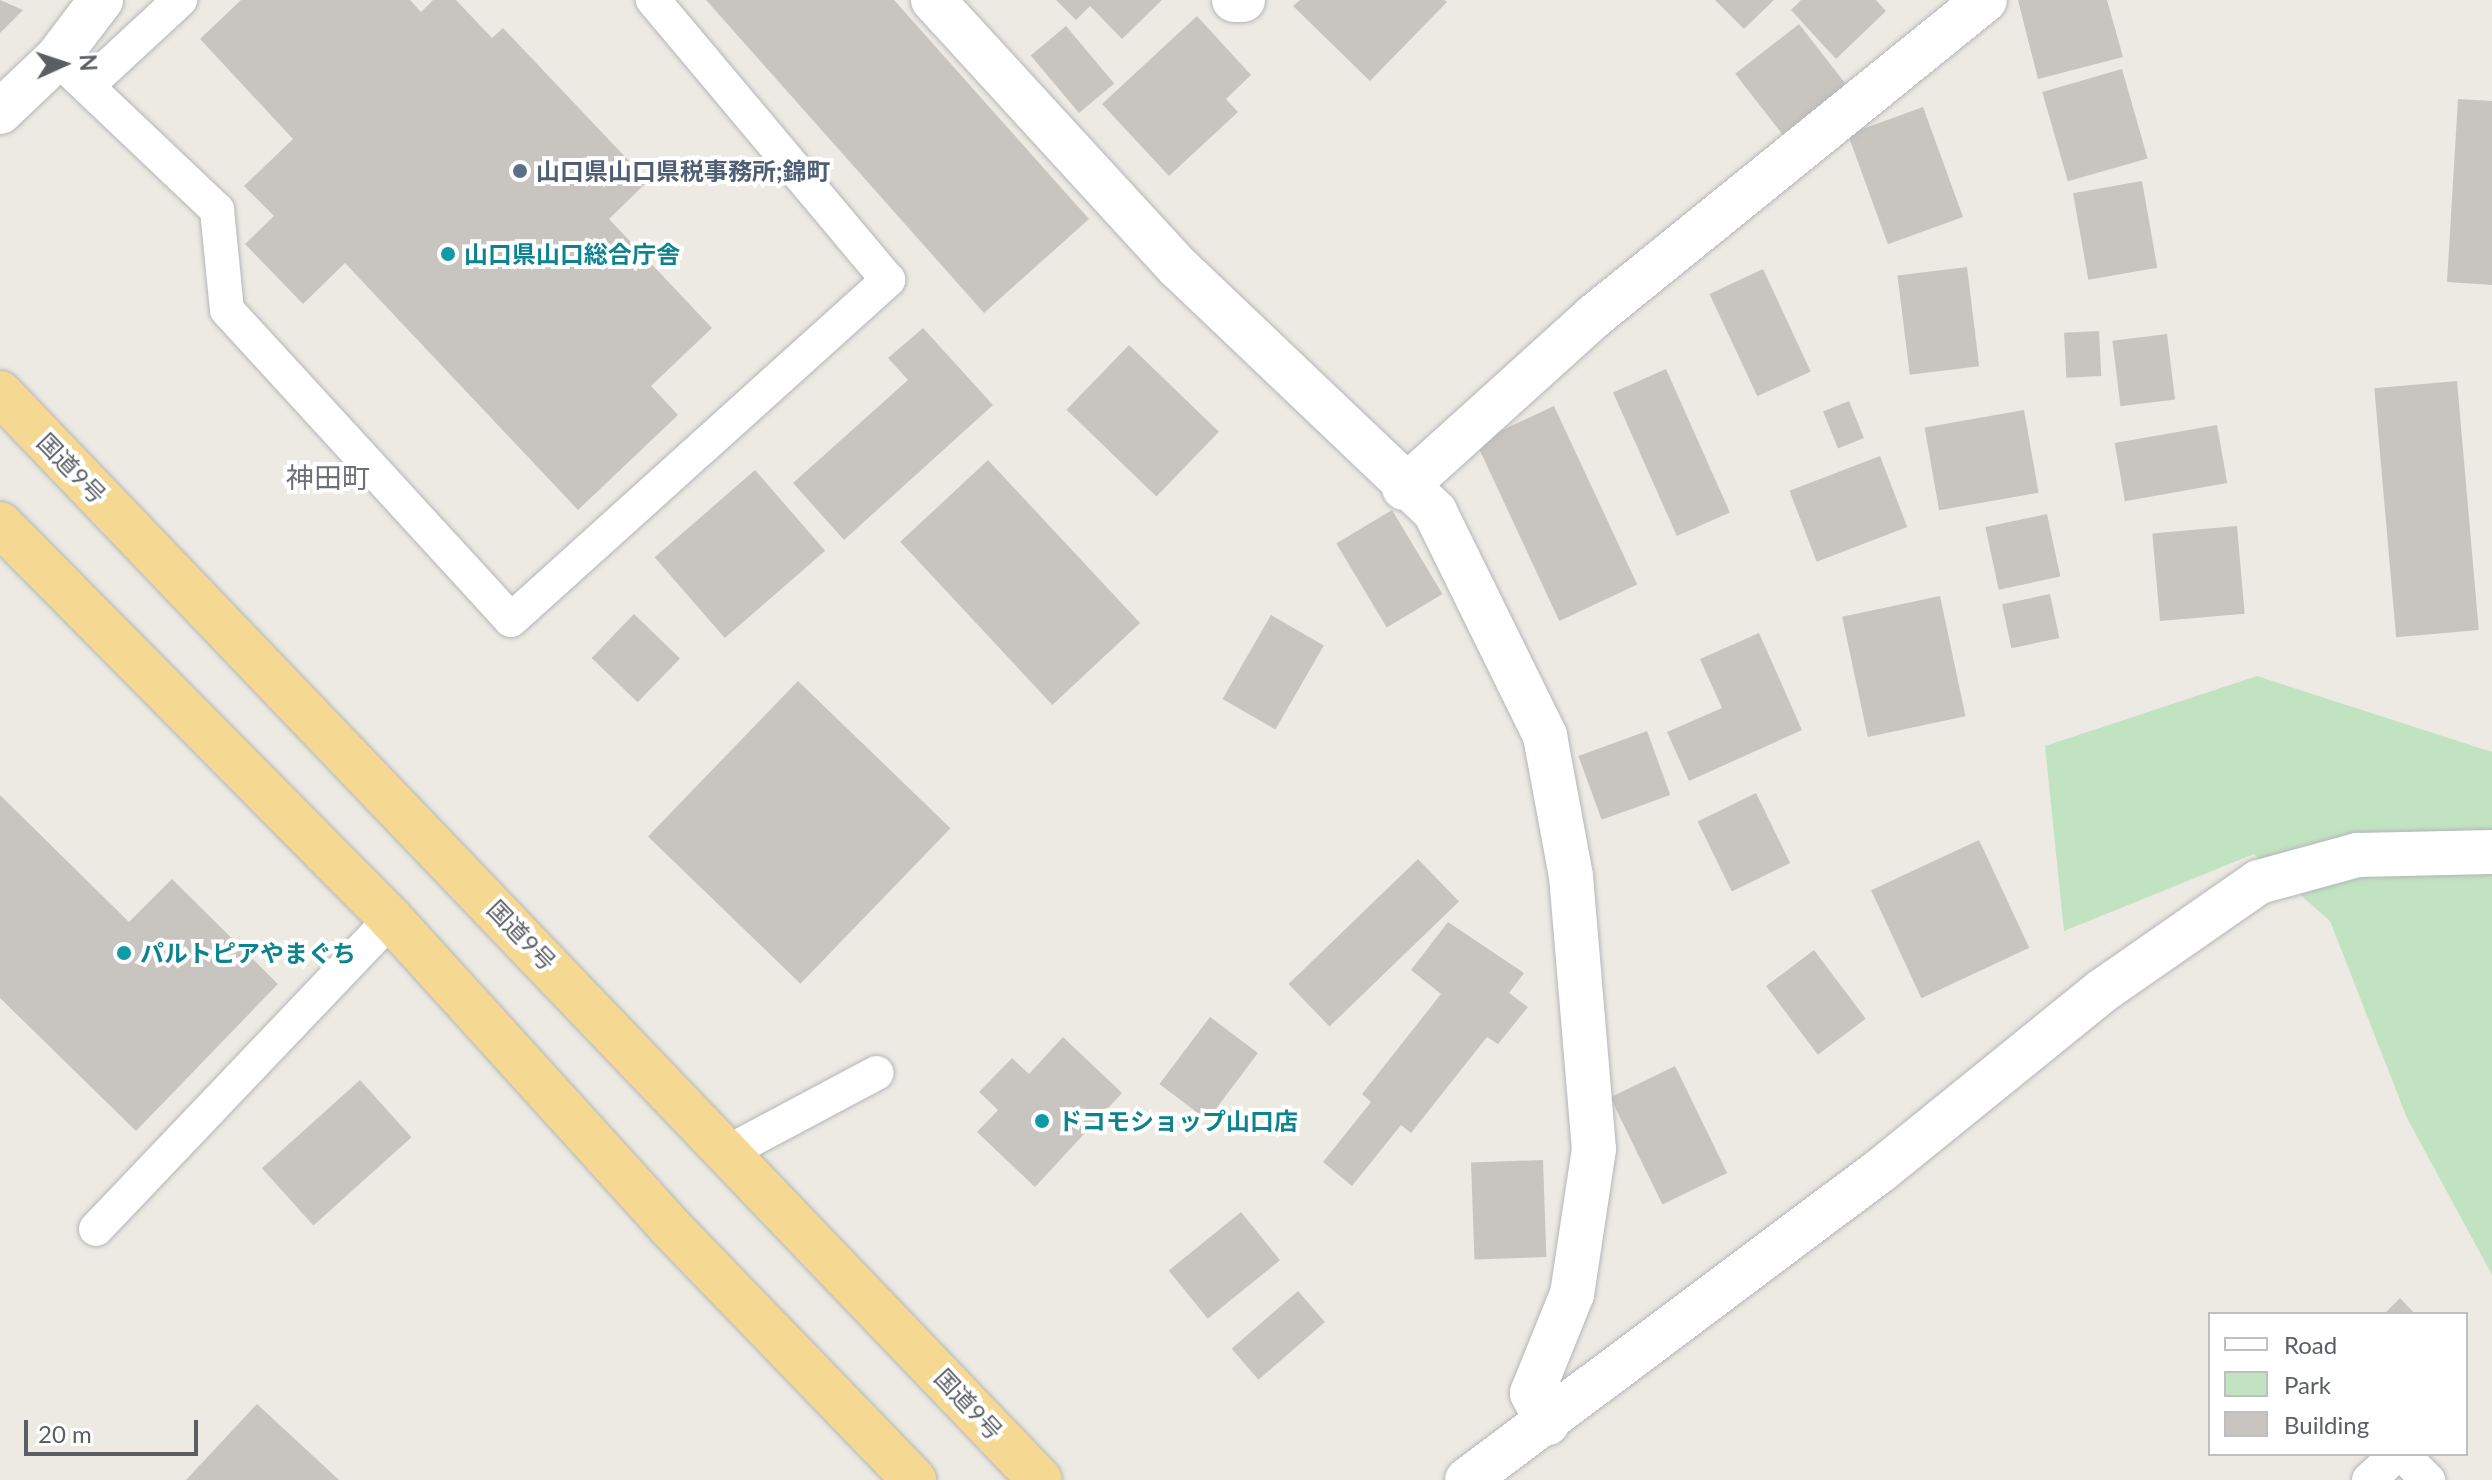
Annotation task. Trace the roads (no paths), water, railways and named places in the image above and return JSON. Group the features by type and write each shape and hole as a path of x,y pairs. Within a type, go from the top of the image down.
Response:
{"highway":[{"name":"国道9号","path":"0,393 730,1151 1040,1480"},
{"path":"0,524 391,919 669,1226 914,1480"}],"street":[{"path":"0,112 72,72 101,0"},
{"path":"933,0 1179,268 1404,488 1435,512 1545,736 1571,876 1594,1149 1572,1294 1532,1393 1547,1423"},
{"path":"1234,0 1243,0"},
{"path":"1404,488 1593,317 1985,0"},
{"path":"1467,1480 1547,1423 2102,991 2259,882 2358,855 2492,852"}],"lane":[{"path":"180,0 72,72 217,210 227,310 511,620 888,280 653,0"},
{"path":"96,1229 391,919"},
{"path":"730,1151 877,1073"},
{"path":"2369,1480 2397,1456"},
{"path":"2401,1456 2428,1480"}],"place":[{"name":"山口県山口県税事務所;錦町","path":"520,171"},
{"name":"山口県山口総合庁舎","path":"448,254"},
{"name":"パルトピアやまぐち","path":"124,953"},
{"name":"ドコモショップ山口店","path":"1042,1121"}],"district":[{"name":"神田町","path":"328,477"}]}
